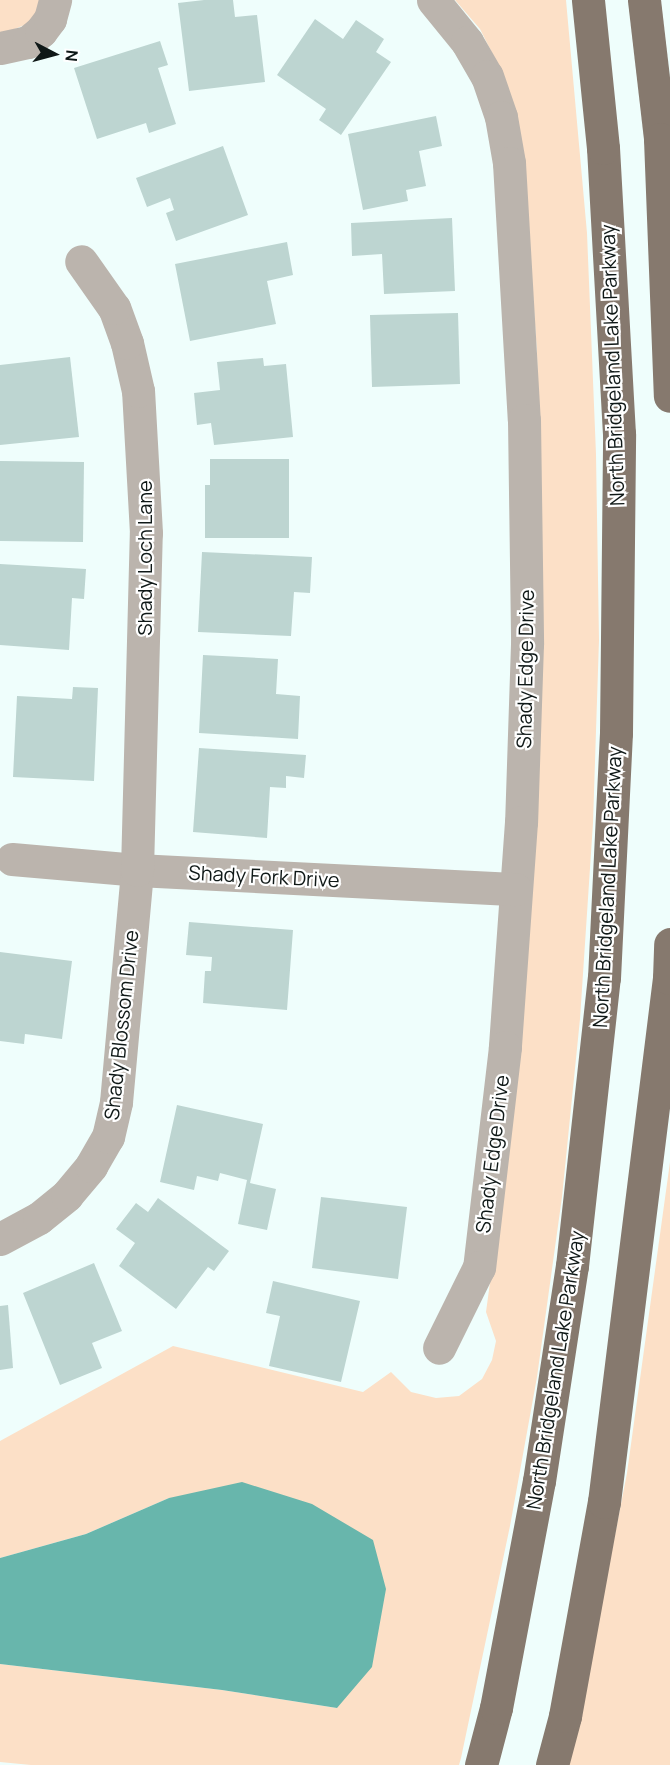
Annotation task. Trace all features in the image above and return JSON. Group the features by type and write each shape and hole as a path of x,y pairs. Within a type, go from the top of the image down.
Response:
{"main road":[{"name":"North Bridgeland Lake Parkway","path":"481,1765 496,1708 539,1481 572,1266 604,978 616,734 619,434 603,148 588,0"},
{"path":"645,0 660,139 670,396"},
{"path":"552,1765 564,1716 604,1502 668,990 670,944"}],"street":[{"path":"0,48 28,42 41,31 50,19 55,0"},
{"name":"Shady Edge Drive","path":"433,0 467,42 487,76 501,117 509,163 524,420 527,644 521,822 505,1047 478,1268 439,1348"},
{"name":"Shady Loch Lane","path":"81,261 114,308 127,343 138,391 146,532 137,870"},
{"name":"Shady Fork Drive","path":"12,859 137,870 516,889"},
{"name":"Shady Blossom Drive","path":"0,1239 39,1218 67,1195 91,1166 108,1137 116,1102 137,870"}],"shaded area":[{"path":"0,0 42,0 32,22 0,35"},
{"path":"455,0 566,0 587,233 596,454 599,640 593,823 580,1019 562,1197 537,1377 510,1526 461,1758 459,1765 31,1765 0,1762 0,1664 222,1690 337,1708 169,1498 86,1534 0,1558 0,1441 173,1346 363,1392 391,1372 411,1392 436,1398 459,1396 482,1379 492,1360 496,1341 486,1312 503,1187 542,571 537,352 522,143 506,81 480,29"},
{"path":"670,1162 670,1765 566,1765 590,1663 627,1473"},
{"path":"242,1482 312,1504 373,1540 386,1589 372,1667 337,1708 222,1690 0,1664 0,1558 86,1534 169,1498"}],"building":[{"path":"233,0 235,17 257,15 265,82 189,91 178,3"},
{"path":"315,19 343,39 356,20 384,39 376,52 391,62 341,135 319,120 326,109 277,75"},
{"path":"160,41 168,65 158,68 176,124 149,133 146,123 97,139 74,68"},
{"path":"436,116 442,146 419,151 426,186 406,190 408,201 363,210 348,134"},
{"path":"223,146 248,215 176,241 166,213 174,210 170,198 147,207 136,178"},
{"path":"452,218 455,291 384,294 382,254 352,256 351,223"},
{"path":"287,242 293,275 267,281 276,324 190,341 175,264"},
{"path":"458,313 460,384 372,387 370,315"},
{"path":"70,357 79,437 0,445 0,365"},
{"path":"263,358 264,366 286,364 293,437 214,445 211,423 197,425 194,393 220,390 217,362"},
{"path":"210,459 289,459 289,538 205,538 205,485 210,485"},
{"path":"0,461 84,462 83,542 0,541"},
{"path":"202,552 312,557 310,593 294,592 291,636 198,632"},
{"path":"0,564 86,569 84,599 72,598 69,650 0,645"},
{"path":"203,655 278,659 276,694 300,696 298,739 199,733"},
{"path":"73,687 98,688 94,781 13,777 17,696 72,699"},
{"path":"199,748 306,755 304,778 286,776 286,788 270,787 267,838 193,832"},
{"path":"189,922 293,930 287,1010 203,1003 205,971 211,971 212,957 186,955"},
{"path":"0,952 72,961 62,1039 25,1034 24,1044 0,1041"},
{"path":"177,1105 263,1124 250,1183 276,1189 267,1230 238,1224 247,1180 220,1173 218,1181 197,1176 194,1190 160,1182"},
{"path":"321,1197 407,1207 398,1279 312,1268"},
{"path":"158,1198 229,1251 214,1271 208,1267 176,1309 119,1266 135,1243 116,1229 136,1203 148,1212"},
{"path":"94,1263 122,1331 92,1343 102,1368 60,1385 23,1293"},
{"path":"273,1281 360,1301 341,1382 269,1366 280,1316 266,1313"},
{"path":"8,1305 13,1368 0,1370 0,1306"}]}
